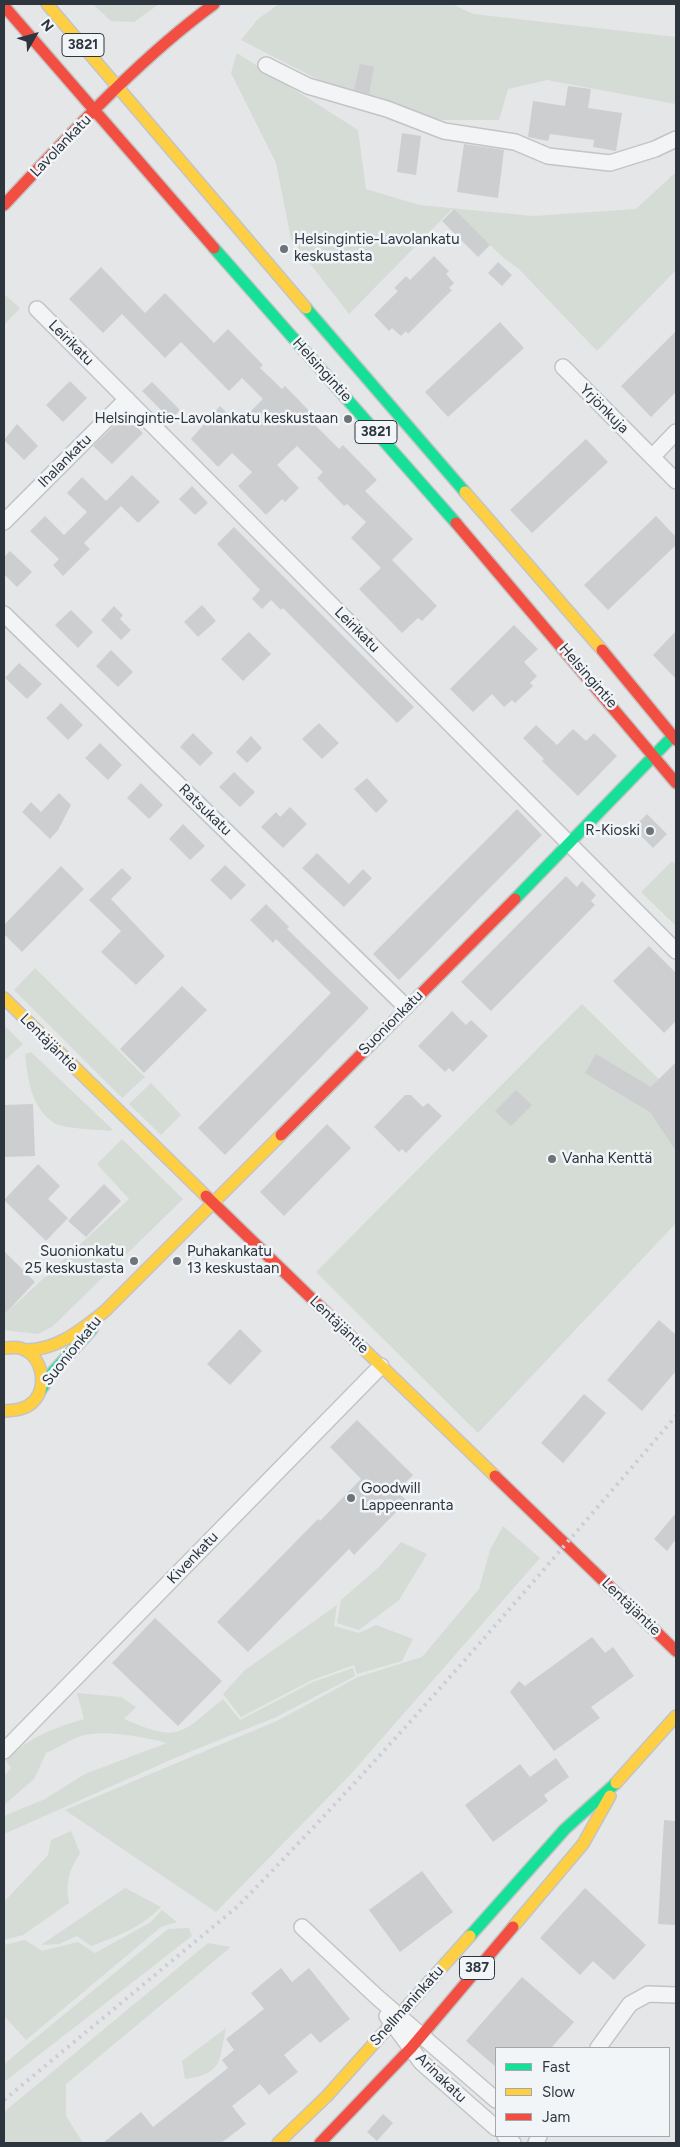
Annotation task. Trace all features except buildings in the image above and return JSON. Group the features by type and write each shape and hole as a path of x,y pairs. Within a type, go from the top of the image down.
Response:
{"main road":[{"name":"Helsingintie","path":"47,4 197,182 675,736"},
{"name":"Lavolankatu","path":"4,205 118,87 189,22 214,4"},
{"name":"Helsingintie","path":"4,6 94,112 356,408 676,783"},
{"name":"Suonionkatu","path":"4,1348 36,1352 53,1346 88,1325 105,1311 675,736"},
{"name":"Lentäjäntie","path":"4,998 676,1651"},
{"name":"Suonionkatu","path":"4,1410 22,1409 36,1399 53,1372 82,1341 105,1311"},
{"path":"24,1350 36,1361 40,1368 42,1384 40,1392"},
{"name":"Snellmaninkatu","path":"278,2143 327,2096 565,1829 619,1780 676,1716"},
{"name":"Snellmaninkatu","path":"320,2143 411,2048 584,1844 619,1780"}],"street":[{"path":"266,65 308,86 387,109 444,131 515,142 548,156 610,163 655,149 676,139"},
{"name":"Leirikatu","path":"37,309 676,951"},
{"name":"Yrjönkuja","path":"563,366 676,481"},
{"name":"Ihalankatu","path":"4,522 127,399"},
{"path":"649,454 676,432"},
{"name":"Ratsukatu","path":"4,614 406,1008"},
{"name":"Kivenkatu","path":"4,1751 381,1366"},
{"name":"Arinakatu","path":"302,1927 377,1997 394,2019 421,2062 495,2127"},
{"path":"599,2047 630,2004 648,1994 676,1996"},
{"name":"Arinakatu","path":"394,2019 421,2035 495,2099"}],"shaded area":[{"path":"93,4 159,4 134,22 111,21"},
{"path":"279,4 452,4 473,14 676,37 676,104 547,80 508,89 499,120 441,120 321,81 241,40 258,19"},
{"path":"237,53 358,130 366,189 419,205 533,216 636,209 676,172 676,270 597,351 518,268 506,260 452,209 349,314 291,239 276,163 231,73"},
{"path":"4,294 20,308 4,325"},
{"path":"672,861 676,865 676,926 641,892"},
{"path":"35,968 145,1077 122,1098 14,990"},
{"name":"Vanha Kenttä","path":"582,1004 676,1096 676,1223 478,1433 316,1272"},
{"path":"4,1025 23,1044 4,1061"},
{"path":"31,1052 112,1129 111,1131 74,1128 56,1124 48,1118 41,1110 32,1093 25,1054"},
{"path":"151,1083 181,1115 161,1135 129,1104"},
{"path":"122,1139 183,1199 52,1327 38,1334 4,1330 4,1315 129,1199 97,1164"},
{"path":"503,1526 540,1558 349,1776 216,1912 65,1810 279,1720 358,1677 422,1657 479,1589 490,1550"},
{"path":"401,1542 427,1554 399,1600 359,1630 337,1623 341,1600 379,1567"},
{"path":"337,1605 334,1626 359,1633 376,1625 413,1639 402,1661 357,1674 354,1665 312,1680 241,1717 223,1694 245,1670"},
{"path":"353,1668 355,1676 276,1717 177,1757 4,1834 4,1816 45,1799 85,1774 167,1743 136,1736 100,1733 81,1736 46,1753 34,1779 4,1805 4,1776 11,1768 6,1761 23,1746 42,1734 84,1719 77,1693 121,1697 136,1707 124,1719 143,1727 168,1733 178,1732 197,1721 223,1699 240,1720 313,1682"},
{"path":"71,1831 80,1853 69,1877 67,1889 69,1903 23,1935 4,1940 4,1902 48,1855 51,1840"},
{"path":"125,1888 161,1907 137,1926 91,1946 77,1936 59,1944 41,1945"},
{"path":"162,1910 177,1922 161,1927 26,2040 4,2016 4,1945 25,1940 42,1951 78,1942 95,1953 151,1922"},
{"path":"189,1928 192,1936 4,2082 4,2064 168,1929"},
{"path":"208,1943 231,1947 66,2084 66,2116 83,2143 4,2143 4,2112"},
{"path":"226,2028 220,2057 213,2069 206,2074 185,2079 182,2061"}],"railway":[{"path":"4,2100 237,1907 406,1726 676,1416"}],"traffic: fast":[{"path":"214,248 456,523"},
{"path":"306,308 465,492"},
{"path":"515,899 673,736"},
{"path":"40,1391 53,1372 92,1329"},
{"path":"470,1936 565,1829 616,1783"}],"traffic: slow":[{"path":"47,4 306,308"},
{"path":"465,492 602,650"},
{"path":"4,998 206,1196"},
{"path":"24,1350 47,1347 57,1343 77,1332 105,1311 281,1135"},
{"path":"342,1328 495,1476"},
{"path":"4,1348 20,1348 28,1351 38,1364 42,1380 38,1396 30,1405 4,1411"},
{"path":"616,1783 676,1716"},
{"path":"513,1927 583,1844 610,1796"},
{"path":"278,2143 327,2096 470,1936"}],"traffic: jam":[{"path":"4,205 79,125 131,74 185,26 214,4"},
{"path":"4,6 214,248"},
{"path":"456,523 676,783"},
{"path":"602,650 676,740"},
{"path":"281,1135 515,899"},
{"path":"206,1196 342,1328"},
{"path":"495,1476 676,1651"},
{"path":"320,2143 411,2048 513,1927"}],"place":[{"name":"Helsingintie-Lavolankatu keskustasta","path":"284,249"},
{"name":"Helsingintie-Lavolankatu keskustaan","path":"348,419"},
{"name":"R-Kioski","path":"650,831"},
{"name":"Vanha Kenttä","path":"552,1159"},
{"name":"Suonionkatu 25 keskustasta","path":"134,1261"},
{"name":"Puhakankatu 13 keskustaan","path":"177,1261"},
{"name":"Goodwill Lappeenranta","path":"351,1498"}]}
